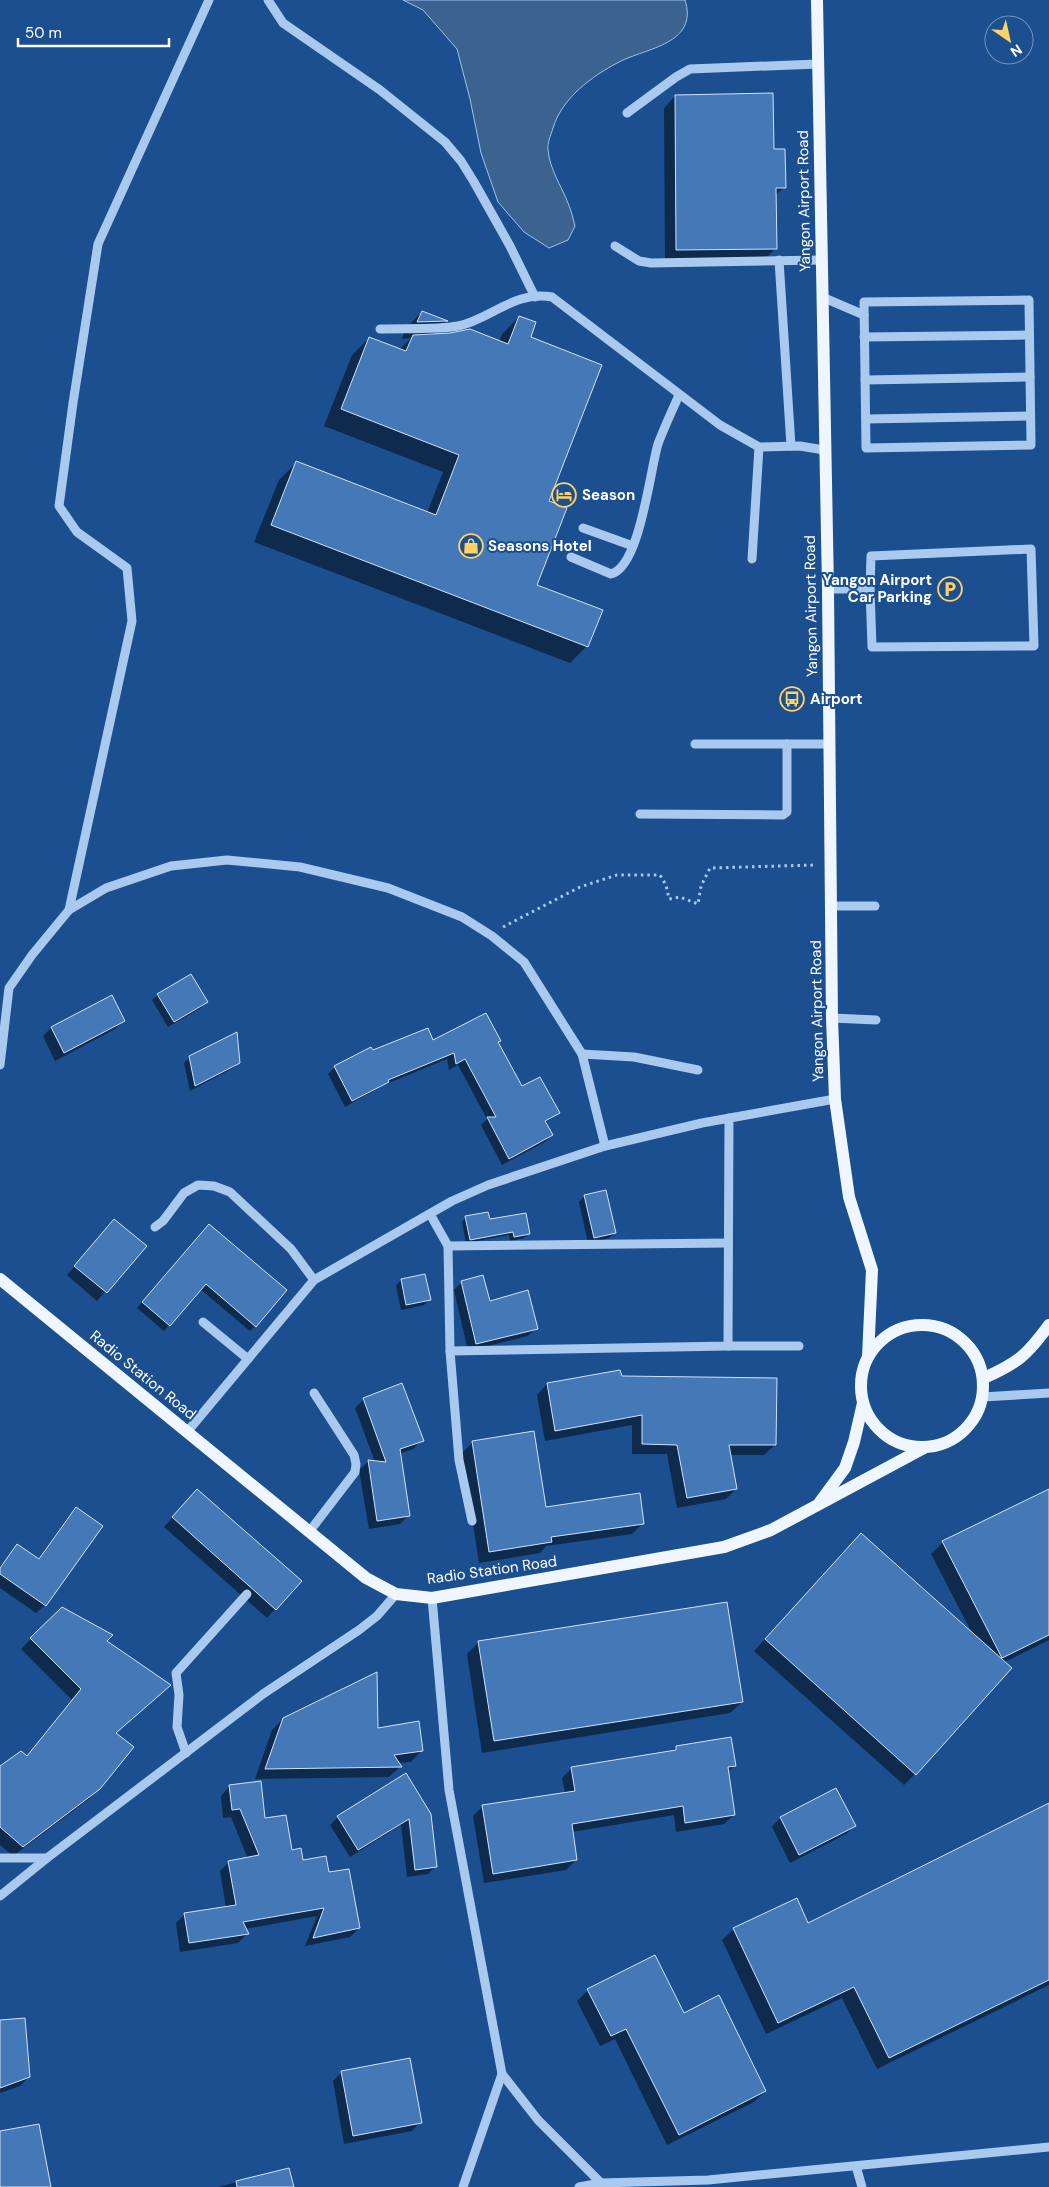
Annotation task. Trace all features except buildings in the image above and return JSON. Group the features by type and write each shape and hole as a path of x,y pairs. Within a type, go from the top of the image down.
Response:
{"main road":[{"name":"Yangon Airport Road","path":"817,0 820,260 828,589 832,1018 835,1098 849,1197 872,1270 868,1357"},
{"name":"Radio Station Road","path":"0,1279 366,1578 396,1594 432,1598 724,1547 771,1530 924,1448"},
{"path":"984,1378 1011,1366 1032,1347 1049,1324"},
{"path":"914,1325 933,1326 952,1332 967,1344 978,1359 984,1378 983,1397 976,1416 962,1433 944,1444 924,1448 904,1445 886,1436 872,1422 863,1403 861,1388 862,1372 868,1357 880,1342 896,1331 914,1325"},
{"path":"817,1506 844,1468 854,1442 863,1403"}],"street":[{"path":"69,910 132,621 127,568 77,532 59,506 73,403 98,244 209,0"},
{"path":"268,0 283,23 380,90 445,142 461,161 474,182 510,246 535,297"},
{"path":"628,113 676,77 690,69 818,64"},
{"path":"615,246 639,261 651,263 820,260"},
{"path":"779,260 791,446"},
{"path":"380,329 457,326 473,321 492,310 515,301 543,296 558,301 720,425 759,447 791,446 824,450"},
{"path":"822,297 864,315"},
{"path":"1029,300 1030,445 866,448 864,315 864,302 1029,300"},
{"path":"864,337 1029,335"},
{"path":"865,380 1030,377"},
{"path":"571,556 611,574 624,564 633,546 643,516 658,446 679,395"},
{"path":"866,419 1030,416"},
{"path":"752,559 759,447"},
{"path":"583,528 633,546"},
{"path":"1031,549 1034,646 872,647 870,588 872,556 1031,549"},
{"path":"828,589 870,588"},
{"path":"695,744 829,744"},
{"path":"640,814 783,815 787,812 787,744"},
{"path":"0,1065 9,988 32,955 69,910 106,888 171,866 227,860 300,867 388,888 462,917 492,936 524,962 582,1054 605,1146"},
{"path":"831,906 875,906"},
{"path":"832,1018 876,1020"},
{"path":"582,1054 634,1057 698,1070"},
{"path":"187,1432 314,1280 452,1201 488,1185 605,1146 729,1118 835,1098"},
{"path":"728,1346 729,1118"},
{"path":"155,1227 163,1221 184,1193 198,1185 214,1186 230,1192 291,1250 314,1280"},
{"path":"430,1214 448,1246 450,1351 460,1460 472,1521"},
{"path":"448,1246 728,1243"},
{"path":"203,1322 248,1359"},
{"path":"450,1351 799,1346"},
{"path":"309,1532 355,1472 356,1464 354,1455 314,1393"},
{"path":"983,1397 1049,1393"},
{"path":"186,1753 177,1727 179,1695 176,1673 246,1594"},
{"path":"0,1896 47,1858 263,1694 359,1630 377,1616 396,1594"},
{"path":"432,1598 449,1790 502,2074 538,2120 603,2185"},
{"path":"0,1858 47,1858"},
{"path":"463,2187 502,2074"},
{"path":"579,2187 708,2180 1049,2147"},
{"path":"856,2166 862,2187"}],"path":[{"path":"492,936 506,925 580,887 617,875 660,875 666,885 669,899 680,897 698,904 702,886 710,868 831,864"}],"water":[{"path":"403,0 685,0 687,15 684,26 677,35 655,48 619,62 599,74 579,89 557,117 549,139 548,150 551,164 569,206 575,226 568,240 549,248 524,232 498,202 481,153 457,49 423,10"}],"place":[{"name":"Season","path":"564,495"},
{"name":"Seasons Hotel","path":"471,546"},
{"name":"Yangon Airport Car Parking","path":"950,589"},
{"name":"Airport","path":"792,699"}]}
